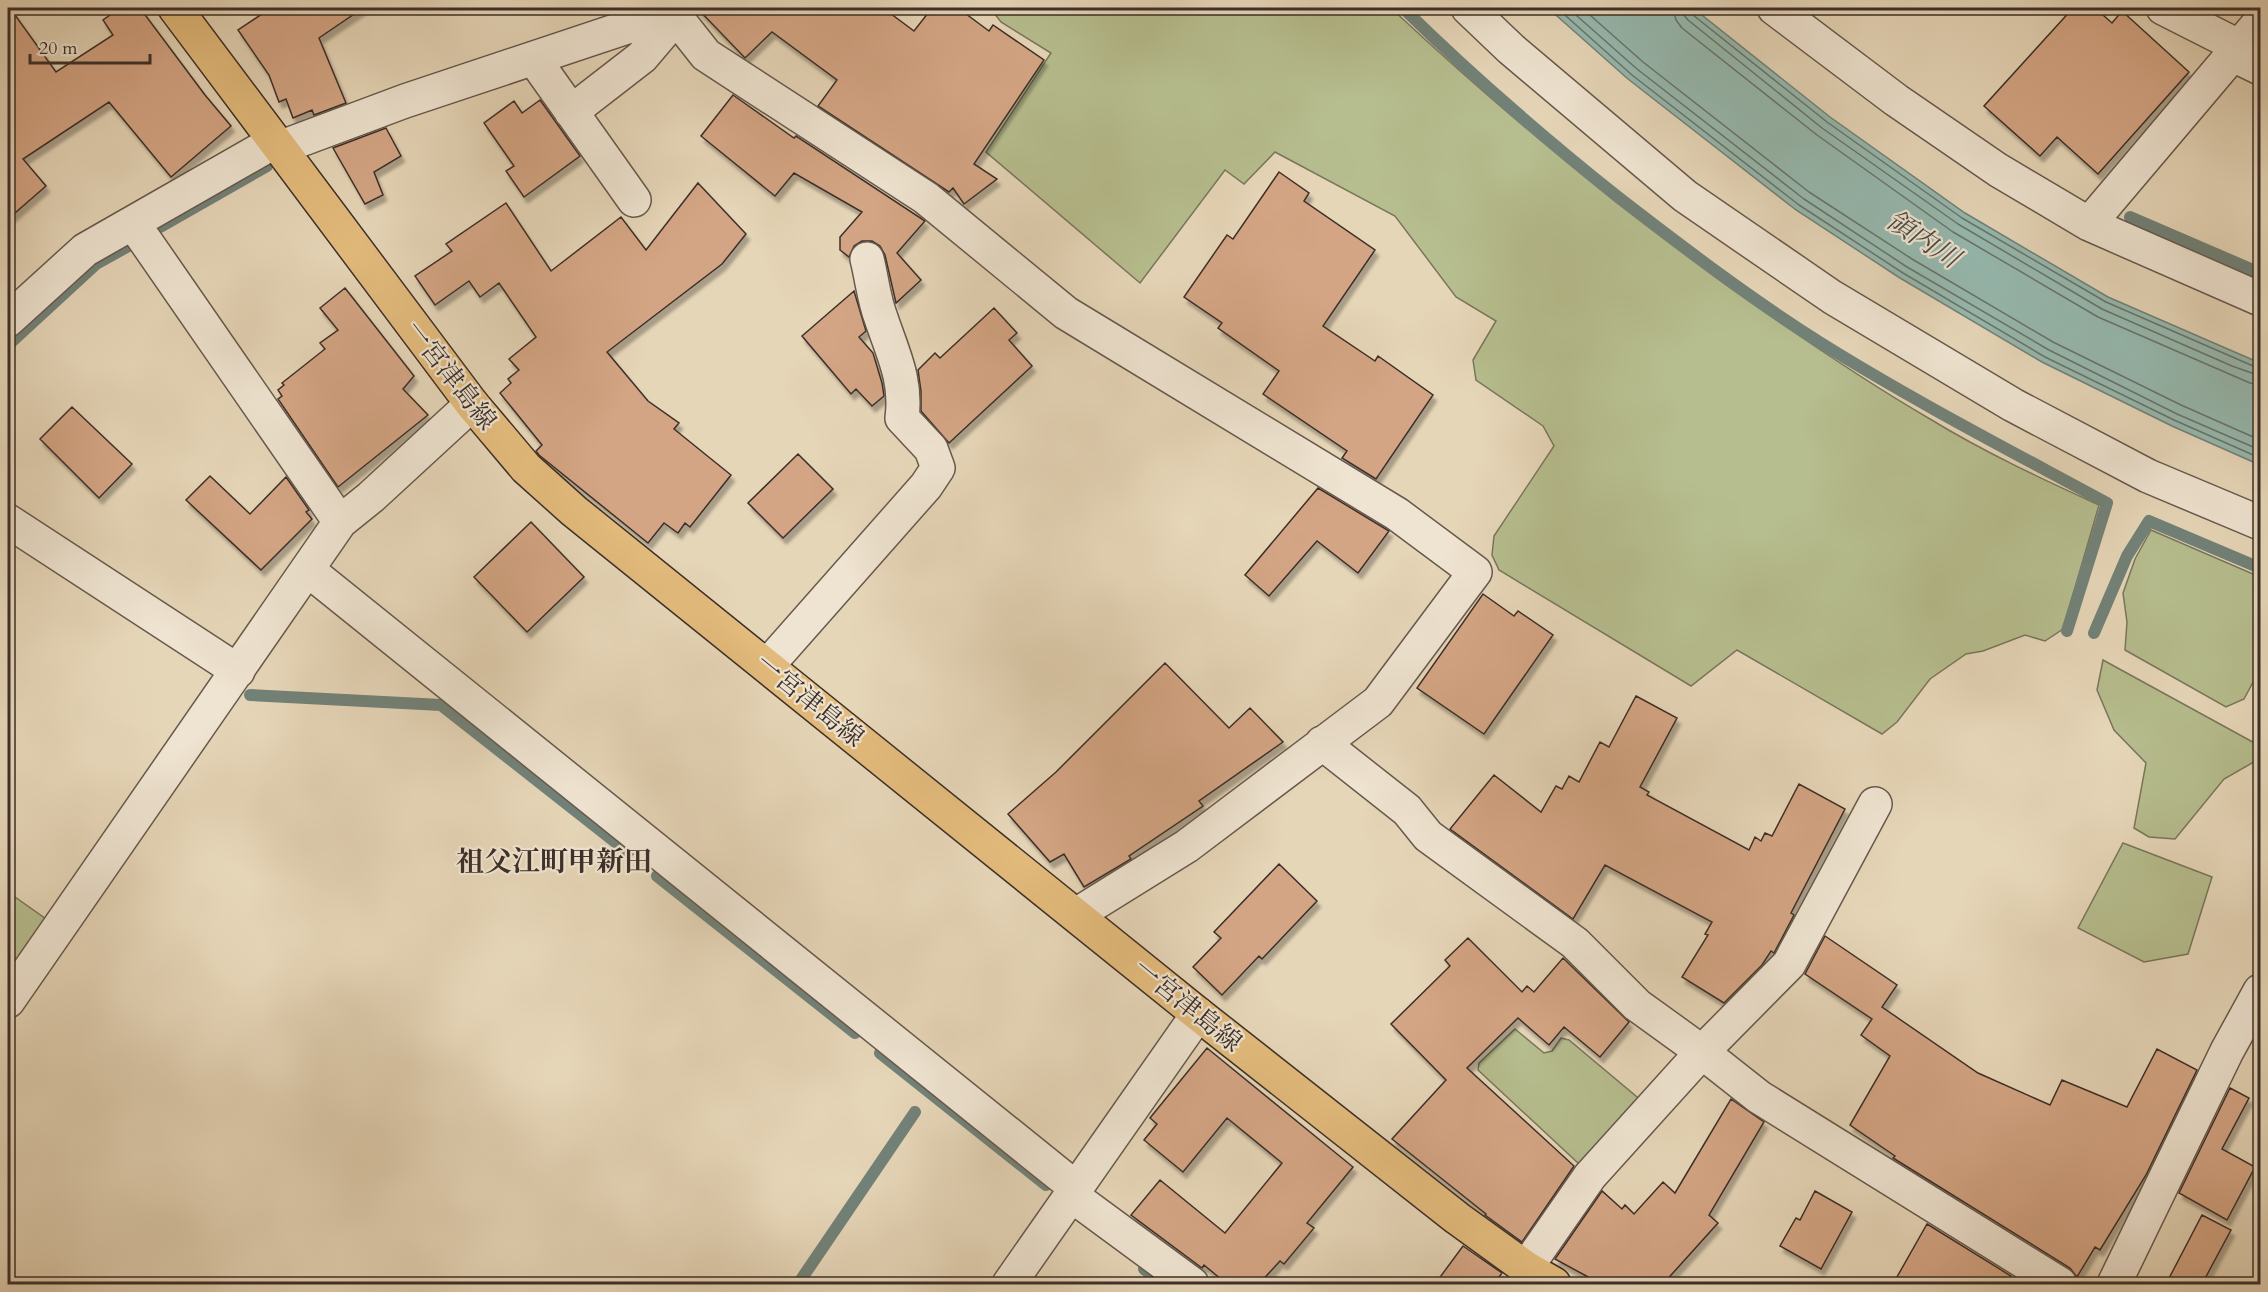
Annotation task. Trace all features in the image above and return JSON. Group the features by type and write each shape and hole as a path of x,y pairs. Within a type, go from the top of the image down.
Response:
{"main road":[{"name":"一宮津島線","path":"175,8 472,404 526,468 566,504 1198,1014 1535,1278"}],"street":[{"path":"1468,8 1511,49 1685,196 1833,297 2013,405 2148,476 2260,523"},
{"path":"1774,8 1896,100 1998,170 2089,224 2260,299"},
{"path":"2089,224 2252,41 2163,8"},
{"path":"8,320 85,250 277,145 672,12 706,55 926,198 1066,313 1397,514 1475,572 1378,702 1187,846 1076,915"},
{"path":"571,112 642,57 676,17"},
{"path":"534,59 634,200"},
{"path":"133,223 340,522"},
{"path":"767,666 926,486 938,468 931,449 902,418 904,398 897,360 880,316 867,259"},
{"path":"8,1001 340,522 371,497 472,404"},
{"path":"8,521 238,671"},
{"path":"308,570 1073,1192 1192,1284"},
{"path":"1322,744 1407,810 1428,836 1575,943 1637,1005 1759,1097 2060,1284"},
{"path":"1535,1278 1590,1176 1702,1052 1789,964 1875,804"},
{"path":"2114,1284 2227,1052 2260,991"},
{"path":"1009,1284 1198,1014"}],"green space":[{"path":"990,8 1391,8 1559,156 1692,259 1808,342 1856,374 1971,443 2099,505 2063,629 2045,641 2025,635 1983,651 1966,654 1930,679 1897,722 1882,734 1737,650 1691,686 1499,570 1492,555 1494,536 1554,446 1543,426 1476,380 1473,360 1496,321 1456,297 1395,216 1275,152 1244,184 1225,170 1140,283 986,152 1051,53 1001,22"},
{"path":"2151,530 2260,577 2260,669 2244,699 2226,707 2125,650 2127,622 2123,593 2135,559"},
{"path":"2103,660 2260,746 2259,759 2224,779 2175,839 2149,837 2134,828 2146,763 2114,730 2097,690"},
{"path":"2123,843 2212,877 2188,954 2144,962 2078,928"},
{"path":"8,892 46,919 8,975"},
{"path":"1515,1029 1544,1053 1552,1051 1561,1038 1569,1040 1637,1097 1640,1106 1589,1161 1579,1164 1478,1070 1479,1063"}],"water":[{"name":"領内川","path":"1548,8 1693,8 1830,117 1965,213 2108,297 2260,363 2260,465 2172,426 2042,362 1900,278 1796,210 1628,79"}],"building":[{"path":"8,8 56,72 113,35 103,20 120,8 140,8 231,126 171,177 109,102 23,159 46,186 8,219"},
{"path":"271,8 363,8 319,38 346,103 314,115 312,110 293,118 286,99 279,102 269,75 238,30"},
{"path":"697,8 883,8 914,31 932,8 958,8 989,31 993,25 1044,60 974,164 997,179 964,204 953,188 949,192 818,106 837,80 772,32 745,58"},
{"path":"2073,8 2095,8 2112,23 2122,11 2189,72 2098,174 2057,137 2040,156 1984,106"},
{"path":"733,95 794,138 796,136 925,221 897,253 921,280 896,303 885,255 880,246 872,241 862,241 854,246 849,257 840,250 840,237 862,212 794,173 775,196 701,136"},
{"path":"540,100 580,156 524,197 506,171 514,166 484,123 514,101 522,113"},
{"path":"386,128 401,156 374,172 383,195 365,204 333,148"},
{"path":"1279,172 1309,193 1304,201 1375,250 1323,326 1375,361 1378,356 1433,395 1376,479 1342,458 1347,451 1263,394 1279,371 1218,328 1222,323 1184,297 1227,235 1233,239"},
{"path":"698,183 746,234 722,264 607,352 648,401 679,423 674,429 731,475 690,527 685,523 678,533 664,523 648,543 539,455 536,451 542,445 500,393 511,383 508,379 519,370 509,359 536,337 499,283 480,297 469,281 435,305 415,276 452,251 446,244 506,203 551,271 621,217 646,250"},
{"path":"345,288 414,376 403,389 428,415 338,487 278,399 282,396 278,390 284,385 282,383 325,349 320,343 338,330 320,308"},
{"path":"854,291 866,331 859,337 873,353 882,383 884,396 872,406 856,389 851,394 802,336"},
{"path":"994,308 1017,333 1009,340 1032,366 949,443 921,411 918,370 935,353 940,358"},
{"path":"72,407 132,464 99,498 40,439"},
{"path":"798,454 833,489 783,538 748,503"},
{"path":"210,476 250,514 286,477 309,510 306,512 312,519 261,570 186,500"},
{"path":"1318,488 1389,531 1358,573 1317,541 1269,596 1245,575"},
{"path":"531,522 584,577 527,632 474,577"},
{"path":"1483,594 1514,616 1518,611 1553,635 1484,734 1417,688"},
{"path":"1165,663 1229,728 1250,708 1283,742 1199,801 1203,806 1129,856 1131,859 1084,887 1064,854 1050,862 1008,814 1056,772"},
{"path":"1636,696 1677,718 1640,787 1649,792 1647,795 1749,850 1755,837 1761,841 1765,833 1772,836 1799,784 1845,809 1791,913 1794,915 1774,953 1771,951 1762,965 1724,1003 1682,977 1708,935 1705,934 1712,922 1605,865 1573,919 1450,829 1494,775 1541,812 1556,786 1562,789 1569,776 1579,782 1600,742 1609,747"},
{"path":"1279,864 1317,901 1262,959 1259,956 1222,995 1193,967 1221,938 1214,932"},
{"path":"1825,936 1897,985 1882,1007 1978,1073 2050,1105 2062,1080 2127,1107 2157,1049 2197,1070 2146,1175 2100,1250 2095,1247 2077,1277 2070,1268 1893,1158 1895,1156 1850,1125 1890,1056 1861,1035 1872,1019 1805,974"},
{"path":"1468,938 1522,992 1527,986 1534,992 1563,958 1629,1022 1600,1057 1564,1027 1549,1045 1518,1018 1467,1068 1574,1166 1522,1242 1485,1215 1392,1139 1446,1080 1391,1024 1450,966 1445,960"},
{"path":"1207,1048 1353,1167 1307,1223 1314,1228 1284,1264 1280,1261 1259,1284 1227,1284 1204,1265 1202,1268 1131,1215 1160,1180 1225,1233 1282,1163 1227,1118 1183,1172 1144,1140 1157,1124 1150,1118"},
{"path":"2230,1088 2249,1098 2222,1149 2255,1167 2227,1220 2179,1193"},
{"path":"1731,1099 1764,1122 1709,1215 1718,1223 1663,1284 1601,1284 1555,1259 1602,1191 1622,1209 1625,1205 1634,1214 1663,1182 1675,1193"},
{"path":"1815,1191 1852,1212 1821,1269 1780,1246 1796,1218 1800,1220"},
{"path":"2202,1215 2231,1230 2202,1284 2166,1284"},
{"path":"1927,1224 2011,1276 2006,1284 1893,1284"},
{"path":"1463,1246 1502,1273 1494,1284 1435,1284"}],"waterway":[{"path":"1403,8 1562,152 1743,291 1821,343 1891,385 2107,503 2067,631"},
{"path":"160,227 267,166"},
{"path":"2130,217 2260,273"},
{"path":"8,345 96,264 132,244"},
{"path":"2094,633 2127,556 2149,521 2260,568"},
{"path":"250,695 441,705 628,852"},
{"path":"657,876 855,1033"},
{"path":"880,1053 1046,1185"},
{"path":"798,1284 915,1112"},
{"path":"1144,1269 1165,1284"}],"district":[{"name":"祖父江町甲新田","path":"554,861"}]}
